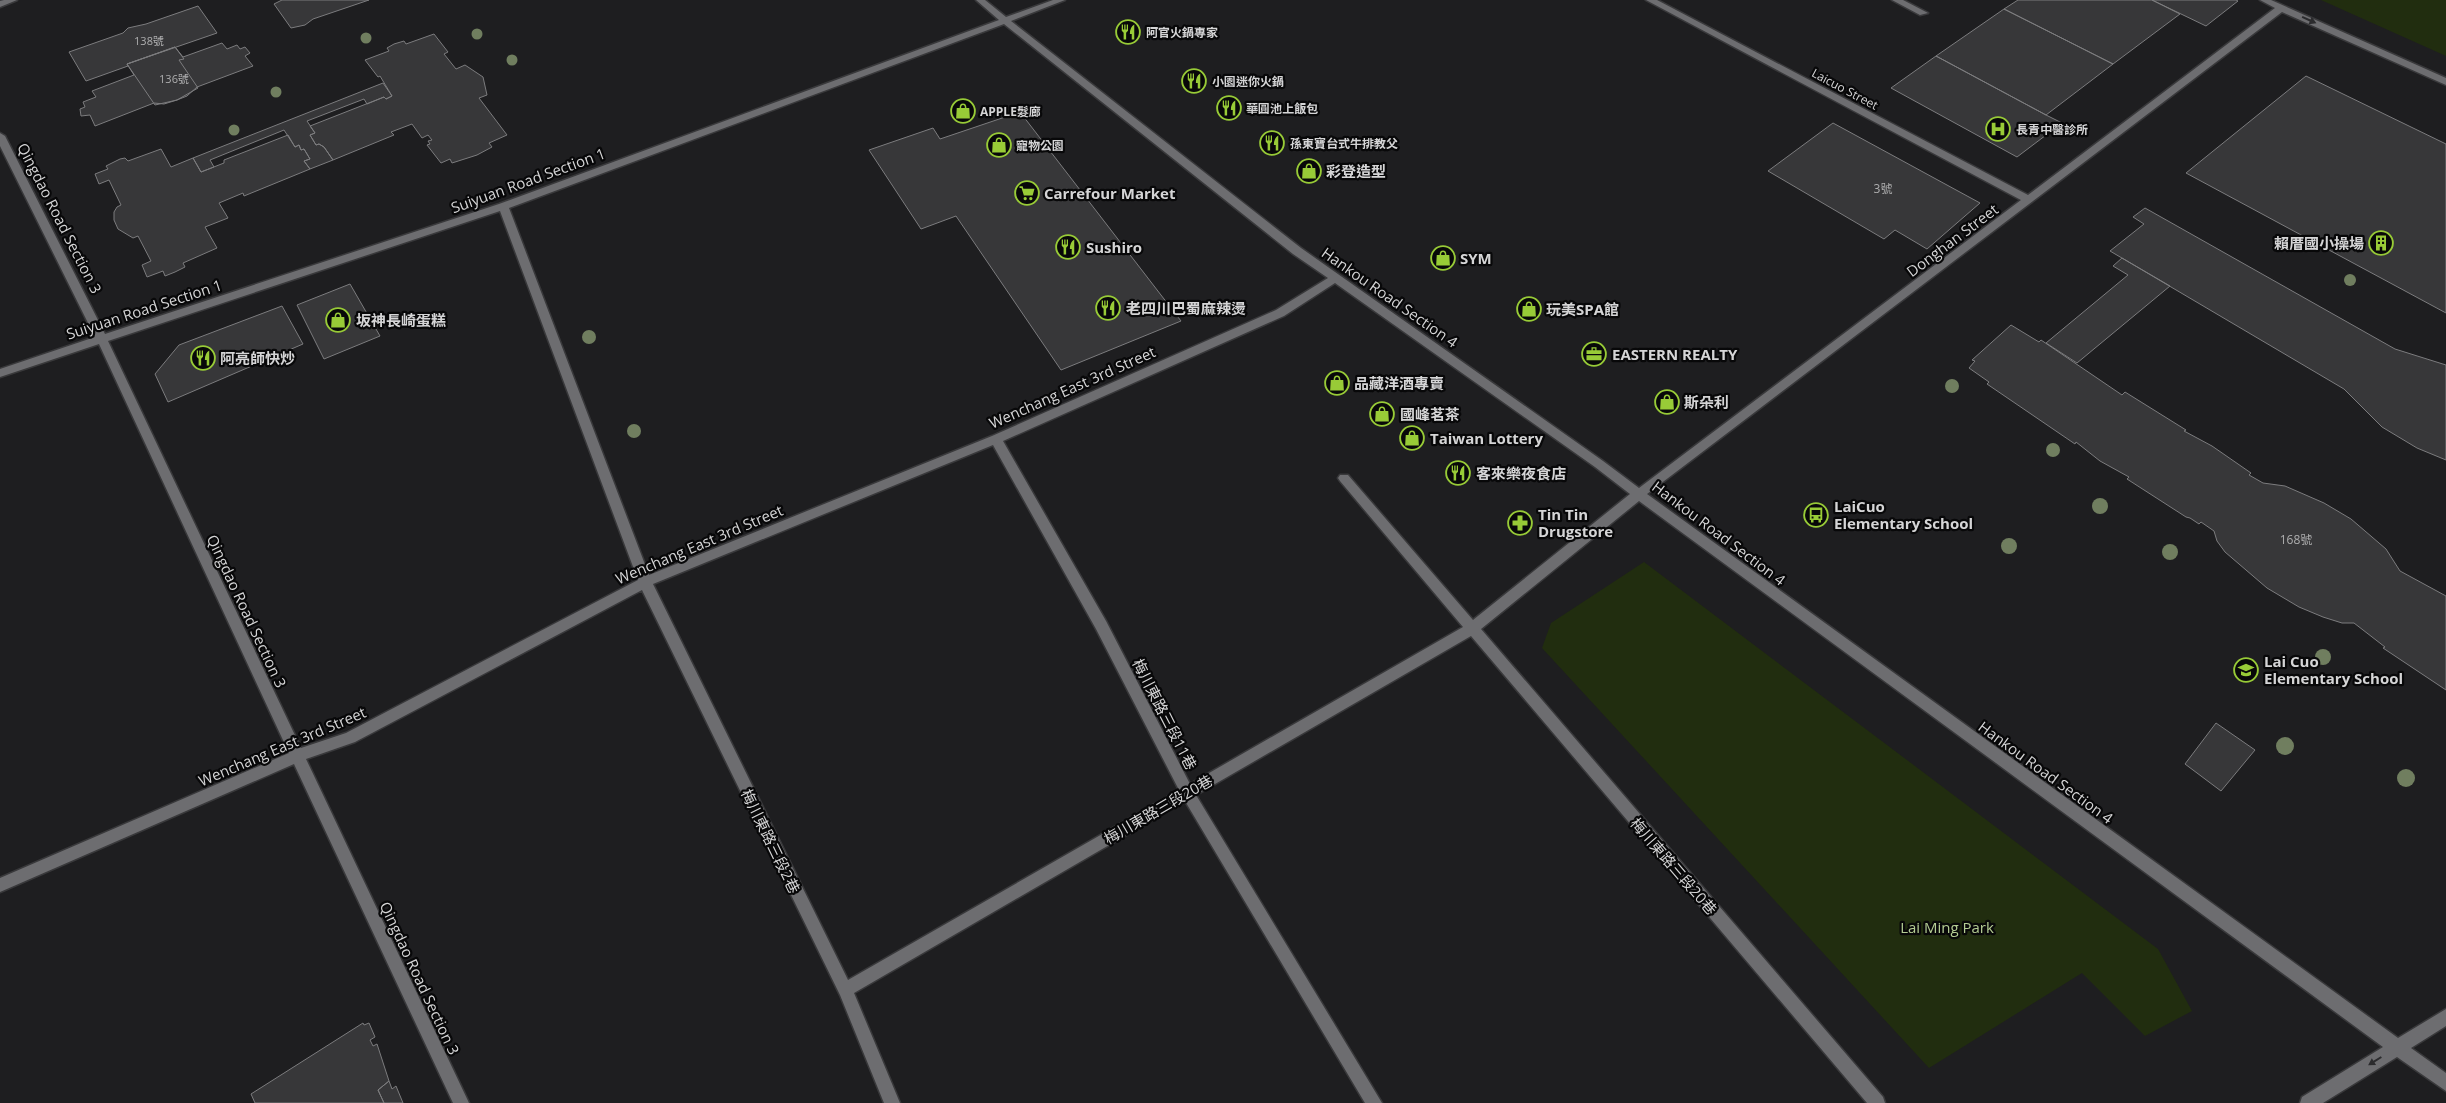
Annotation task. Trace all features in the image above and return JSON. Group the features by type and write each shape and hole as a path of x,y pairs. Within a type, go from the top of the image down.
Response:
{"street":[{"path":"0,4 13,0"},
{"name":"Hankou Road Section 4","path":"980,0 1038,48 1334,279 1639,494 2446,1083"},
{"name":"Suiyuan Road Section 1","path":"0,373 503,206 1005,19 1061,0"},
{"name":"Laicuo Street","path":"1650,0 2028,199"},
{"path":"1896,0 1922,13"},
{"path":"2264,0 2446,82"},
{"name":"Donghan Street","path":"1471,629 1639,494 2281,8"},
{"name":"Qingdao Road Section 3","path":"0,136 102,338 461,1103"},
{"name":"梅川東路三段2巷","path":"503,206 646,582 771,842 845,990 892,1103"},
{"name":"Wenchang East 3rd Street","path":"0,885 297,756 350,738 646,582 996,439 1280,313 1334,279"},
{"name":"梅川東路三段11巷","path":"996,439 1100,625 1187,792 1374,1103"},
{"name":"梅川東路三段20巷","path":"1344,478 1877,1103"},
{"name":"梅川東路三段20巷","path":"845,990 1471,629"},
{"path":"2308,1103 2446,1017"}],"green space":[{"path":"2321,0 2446,0 2446,56"},
{"name":"Lai Ming Park","path":"1644,562 2158,949 2192,1011 2145,1036 2082,973 1929,1068 1542,648 1551,623"}],"building":[{"path":"282,0 369,0 313,19 305,25 291,28 274,4"},
{"path":"2018,0 2152,0 2180,14 2113,64 2004,9"},
{"path":"2152,0 2236,0 2238,1 2206,26"},
{"path":"198,6 217,33 127,64 128,66 86,81 69,52 123,33 128,28 146,24"},
{"path":"2004,9 2113,64 2046,115 1936,56"},
{"path":"434,34 448,52 444,54 456,69 465,65 483,77 487,95 479,98 507,135 489,143 492,147 477,155 452,163 450,159 441,163 427,145 430,144 428,141 432,140 428,135 422,138 412,124 391,132 394,135 333,160 324,147 319,144 316,145 310,135 315,133 310,126 384,97 386,99 392,96 380,76 378,77 365,60 389,51 387,48 394,44 404,41 406,44"},
{"path":"222,43 227,49 237,45 240,49 245,47 250,53 245,56 253,66 197,87 187,96 177,100 164,104 154,103 95,126 90,115 81,116 80,109 85,107 83,102 96,97 92,91 134,75 127,64 175,47 183,57"},
{"path":"175,47 184,59 179,60 198,88 177,100 155,105 127,64"},
{"path":"1936,56 2062,123 2017,157 1891,88"},
{"name":"賴厝國小操場","path":"2306,76 2446,144 2446,313 2186,173"},
{"path":"383,83 392,96 367,104 364,99 307,121 315,133 310,135 316,145 319,144 324,147 333,160 310,169 304,161 310,159 304,149 301,150 299,145 295,147 284,130 210,160 214,167 201,172 193,158"},
{"path":"1020,112 1181,321 1061,370 956,216 921,229 869,150 933,128 940,139"},
{"path":"1833,123 1980,203 1927,249 1895,230 1884,239 1768,171"},
{"path":"288,135 295,147 299,145 301,150 304,149 310,159 304,161 310,169 244,196 243,193 219,203 228,218 205,227 217,248 183,263 185,267 175,272 165,276 163,271 147,277 142,265 151,261 138,236 133,238 118,229 114,220 114,212 121,205 109,180 99,184 95,174 108,169 106,166 120,159 125,158 128,161 161,149 171,167 193,158 201,172 224,163 224,160"},
{"path":"2145,208 2395,349 2446,365 2446,460 2417,448 2382,427 2344,389 2110,251 2144,224 2133,217"},
{"path":"2122,258 2170,286 2077,363 2046,343 2128,275 2113,266"},
{"name":"坂神長崎蛋糕","path":"350,284 380,336 324,359 297,305"},
{"path":"282,306 303,344 168,402 155,374 179,345"},
{"path":"2011,325 2039,342 2041,340 2122,395 2125,392 2186,430 2184,431 2212,446 2251,473 2249,475 2263,483 2285,486 2324,503 2351,519 2386,549 2400,571 2446,596 2446,690 2383,648 2385,647 2354,623 2342,623 2323,617 2299,607 2267,588 2225,552 2217,541 2214,531 2201,522 2199,524 2186,517 2127,479 2129,477 2100,461 2076,442 2075,444 1987,384 1989,382 1969,368 1975,361 1972,360"},
{"path":"2216,723 2255,750 2221,791 2185,764"},
{"path":"363,1023 364,1025 369,1023 375,1037 370,1040 373,1046 377,1044 389,1081 378,1090 384,1103 255,1103 251,1094"},
{"path":"389,1081 392,1089 396,1086 403,1103 384,1103 378,1090"}],"place":[{"name":"阿官火鍋專家","path":"1128,32"},
{"name":"小園迷你火鍋","path":"1194,81"},
{"name":"華圓池上飯包","path":"1229,108"},
{"name":"APPLE髮廊","path":"963,111"},
{"name":"長青中醫診所","path":"1998,129"},
{"name":"孫東寶台式牛排教父","path":"1272,143"},
{"name":"寵物公園","path":"999,145"},
{"name":"彩登造型","path":"1309,171"},
{"name":"Carrefour Market","path":"1027,193"},
{"name":"賴厝國小操場","path":"2381,243"},
{"name":"Sushiro","path":"1068,247"},
{"name":"SYM","path":"1443,258"},
{"name":"老四川巴蜀麻辣燙","path":"1108,308"},
{"name":"玩美SPA館","path":"1529,309"},
{"name":"坂神長崎蛋糕","path":"338,320"},
{"name":"EASTERN REALTY","path":"1594,354"},
{"name":"阿亮師快炒","path":"203,358"},
{"name":"品藏洋酒專賣","path":"1337,383"},
{"name":"斯朵利","path":"1667,402"},
{"name":"國峰茗茶","path":"1382,414"},
{"name":"Taiwan Lottery","path":"1412,438"},
{"name":"客來樂夜食店","path":"1458,473"},
{"name":"LaiCuo Elementary School","path":"1816,515"},
{"name":"Tin Tin Drugstore","path":"1520,523"},
{"name":"Lai Cuo Elementary School","path":"2246,670"}]}
